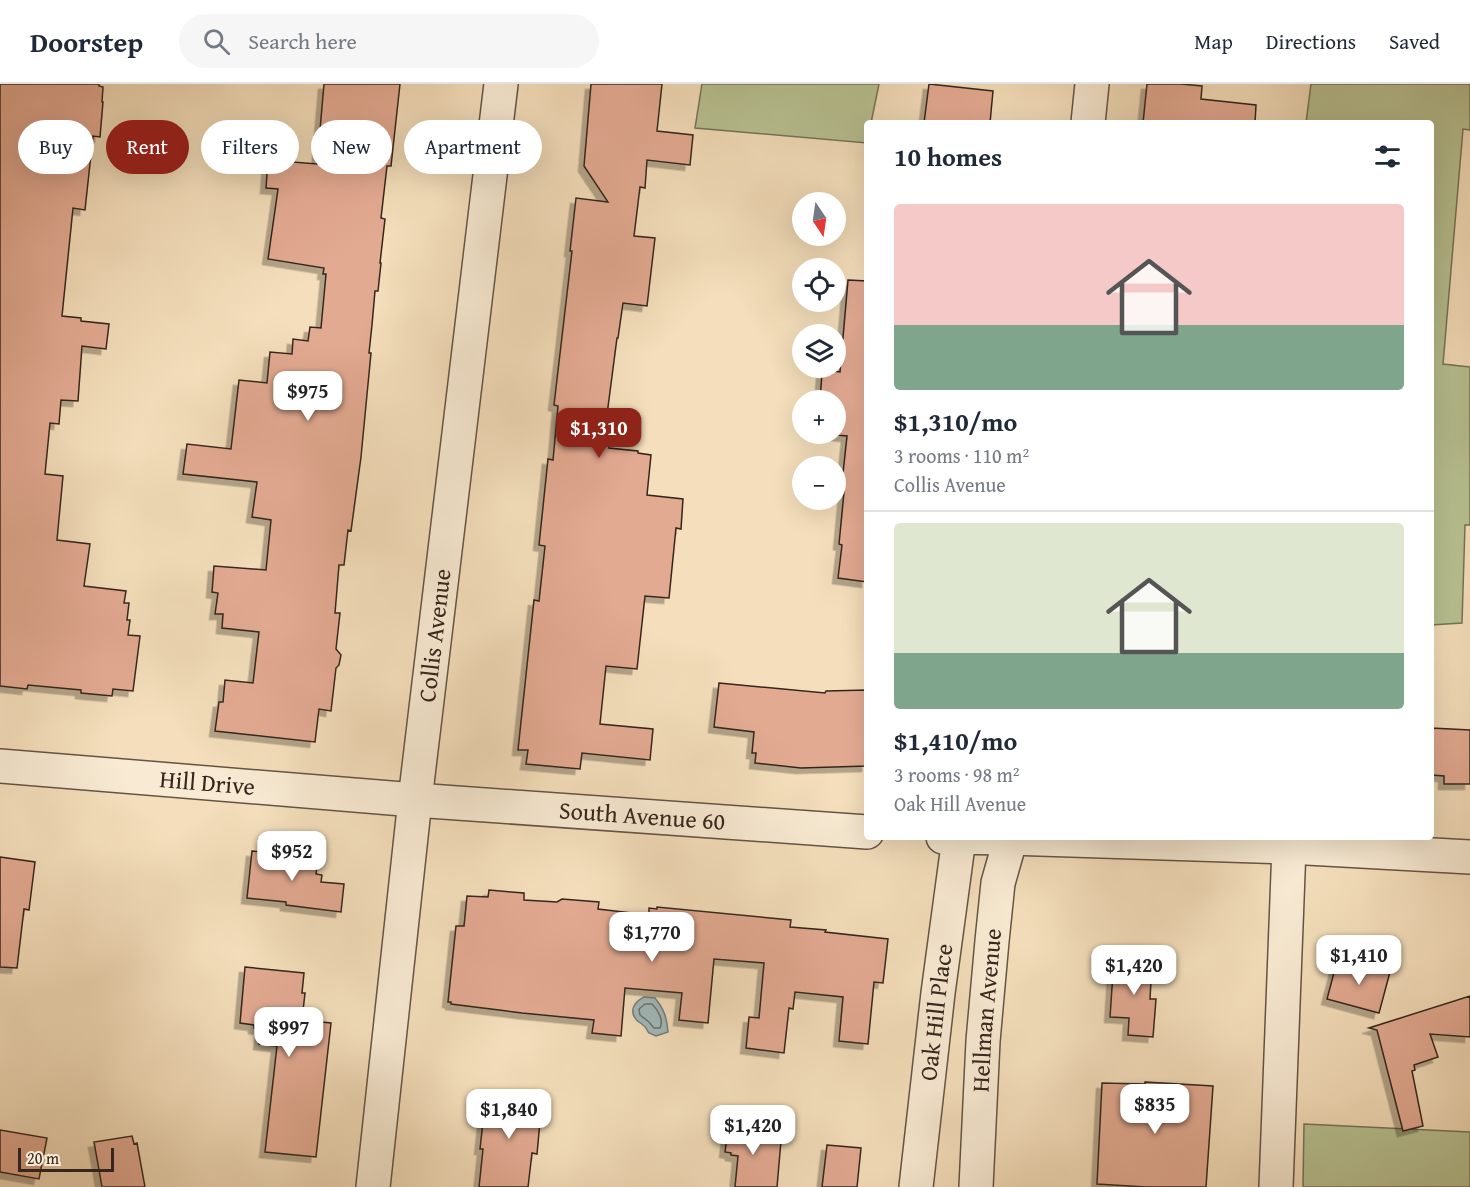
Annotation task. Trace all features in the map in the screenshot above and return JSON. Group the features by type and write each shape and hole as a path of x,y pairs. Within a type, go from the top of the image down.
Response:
{"street":[{"name":"Collis Avenue","path":"373,1187 415,800 501,84"},
{"path":"1088,120 1092,84"},
{"name":"Hill Drive","path":"0,766 415,800"},
{"name":"South Avenue 60","path":"415,800 864,832"},
{"name":"Oak Hill Place","path":"915,1187 938,993 951,840"},
{"name":"Hellman Avenue","path":"976,1187 992,941 998,883 1010,840"},
{"path":"1094,840 1289,847 1470,857"},
{"path":"1276,1187 1289,847"}],"green space":[{"path":"702,84 879,84 872,120 864,120 864,143 695,128"},
{"path":"1311,84 1470,84 1470,130 1463,129 1443,364 1470,367 1470,525 1465,525 1462,623 1434,625 1434,120 1306,120"},
{"path":"1304,1124 1470,1132 1470,1187 1303,1187"}],"water":[{"path":"644,997 655,998 658,1002 665,1014 668,1032 656,1036 649,1033 633,1015 636,1003"}],"building":[{"path":"0,84 99,84 103,87 100,137 94,136 94,120 18,120 18,174 89,174 85,210 73,208 62,316 109,324 106,349 82,346 78,401 61,400 59,424 50,423 45,474 63,476 57,540 90,544 84,586 126,591 124,603 129,603 127,620 130,620 128,635 140,636 133,691 113,689 112,696 81,693 81,690 28,685 27,689 0,686"},
{"path":"324,84 400,84 392,157 392,120 321,120"},
{"path":"591,84 662,84 657,131 693,135 690,165 647,160 645,188 640,187 634,236 655,238 647,306 623,303 605,430 611,431 609,448 638,451 638,453 651,455 647,495 683,499 681,529 676,528 669,598 645,596 637,669 606,666 600,724 653,729 650,760 582,753 580,769 526,764 528,750 518,750 534,600 539,601 545,546 539,545 548,459 553,460 558,406 554,405 576,198 608,202 584,166"},
{"path":"929,84 993,91 990,120 924,120"},
{"path":"1147,84 1202,86 1201,99 1256,105 1255,120 1143,120"},
{"path":"299,163 311,164 311,174 386,174 381,218 385,219 378,291 375,291 361,457 351,531 348,530 344,565 339,565 335,613 340,613 336,649 341,655 336,668 331,711 319,709 315,742 215,731 219,702 223,702 225,680 253,683 259,632 222,628 223,614 215,614 218,593 212,592 214,566 266,570 271,520 252,517 257,482 183,474 187,444 231,449 239,380 267,383 270,352 292,354 293,339 308,341 310,327 321,328 326,274 323,274 324,268 268,259 278,189 266,188 267,174 299,174"},
{"path":"848,280 864,281 864,582 838,578 842,545 839,544 842,510 846,510 846,390 821,390 822,378 846,378 846,324 844,324"},
{"path":"719,683 825,693 826,691 864,690 864,766 801,768 755,763 756,753 752,753 754,732 714,727"},
{"path":"1434,728 1470,730 1470,784 1444,784 1444,776 1434,775"},
{"path":"252,851 318,859 316,874 322,875 321,882 344,884 341,912 247,898"},
{"path":"0,857 35,862 29,910 24,909 17,968 0,967"},
{"path":"489,890 524,893 524,900 557,902 562,899 599,902 598,909 649,915 649,908 657,909 657,907 791,920 790,927 888,939 883,983 874,982 868,1044 839,1041 843,997 795,992 793,1009 789,1008 784,1053 746,1048 749,1017 759,1018 764,963 714,959 708,1023 679,1020 682,993 625,988 621,1036 592,1033 594,1020 451,1004 448,1002 456,926 464,926 467,896 488,897"},
{"path":"1114,958 1143,960 1142,963 1152,963 1150,999 1156,999 1153,1037 1128,1035 1129,1018 1110,1017"},
{"path":"1347,960 1390,972 1379,1013 1327,999 1336,965 1345,968"},
{"path":"245,967 304,973 302,993 305,993 302,1020 331,1023 316,1157 265,1152 277,1046 259,1044 261,1029 254,1028 254,1025 240,1023"},
{"path":"1470,996 1470,1037 1430,1034 1438,1057 1414,1065 1415,1070 1412,1071 1423,1126 1403,1131 1377,1030 1369,1028"},
{"path":"1145,1082 1213,1086 1206,1187 1097,1184 1102,1083 1145,1084"},
{"path":"486,1094 542,1100 537,1154 532,1153 528,1187 479,1187 483,1149 480,1149"},
{"path":"729,1122 760,1126 758,1138 781,1141 777,1187 735,1187 738,1156 725,1152"},
{"path":"0,1130 47,1138 39,1179 0,1172"},
{"path":"132,1136 134,1144 137,1143 145,1187 102,1187 94,1142"},
{"path":"827,1145 861,1148 857,1187 822,1187"}]}
